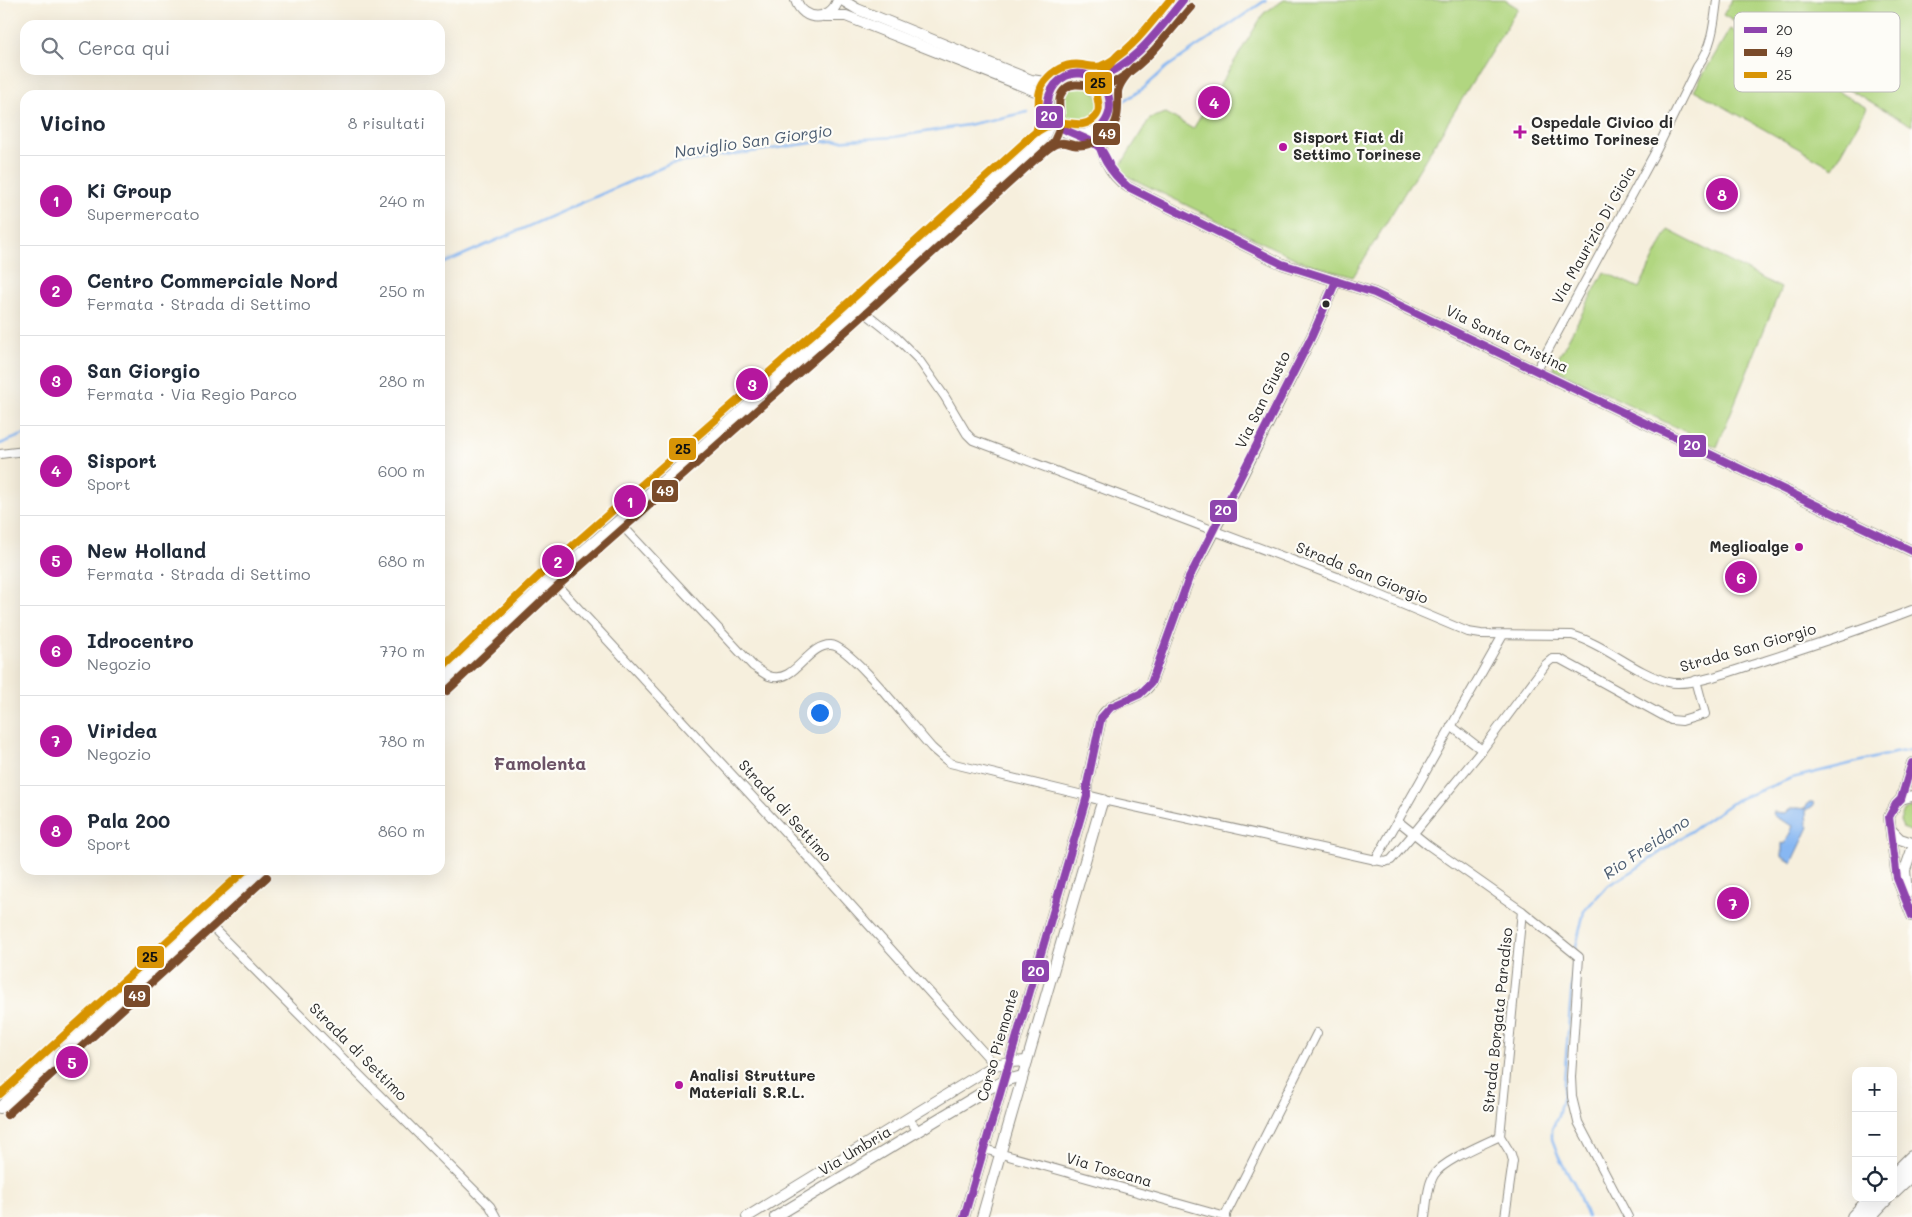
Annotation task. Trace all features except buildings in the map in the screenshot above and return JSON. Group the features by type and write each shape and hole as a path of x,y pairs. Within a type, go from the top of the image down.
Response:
{"highway":[{"path":"1897,1173 1912,1158"},
{"path":"1897,1187 1912,1173"},
{"path":"1854,1217 1868,1202"},
{"path":"1868,1217 1882,1202"}],"street":[{"path":"796,0 799,8 811,16 846,16 1038,92 1048,102"},
{"path":"825,16 831,12 838,0"},
{"path":"842,0 857,9 1031,80 1059,81"},
{"path":"1096,78 1120,67 1149,39 1183,0"},
{"name":"Via Maurizio Di Gioia","path":"1537,370 1657,149 1697,67 1705,56 1713,31 1716,0"},
{"path":"1107,90 1120,67"},
{"path":"445,679 551,579 858,307 1044,138 1049,126 1048,102 1052,88 1067,76 1077,73 1087,74 1096,78 1107,90 1110,100 1110,110 1100,128 1079,136"},
{"path":"1050,117 1064,132 1079,136 1101,148"},
{"name":"Via Santa Cristina","path":"1100,128 1098,140 1101,148 1113,172 1128,187 1282,264 1374,293 1912,551"},
{"path":"1044,138 1064,132"},
{"name":"Via San Giusto","path":"1087,796 1087,784 1101,718 1106,710 1141,694 1150,686 1189,578 1308,344 1336,281"},
{"name":"Strada San Giorgio","path":"858,307 897,338 919,360 972,440 1337,577 1468,632 1503,635 1572,635 1585,639 1657,678 1678,684 1719,675 1863,629 1912,610"},
{"path":"0,454 20,452"},
{"path":"618,521 753,666 771,676 787,675 819,647 832,645 842,649 870,677 933,749 950,763 1102,800 1376,861 1385,862 1391,860 1482,750 1546,664 1552,659 1560,659 1670,720 1682,721 1706,714 1696,680"},
{"name":"Strada di Settimo","path":"551,579 797,845 995,1065"},
{"path":"1376,861 1450,726 1503,635"},
{"path":"1450,726 1482,750"},
{"path":"1910,912 1897,878 1890,817 1896,804 1901,799 1912,763"},
{"name":"Corso Piemonte","path":"964,1217 1087,796"},
{"path":"1901,799 1912,796"},
{"path":"982,1217 1102,800"},
{"name":"Strada Borgata Paradiso","path":"1398,821 1522,911 1500,1136 1513,1161 1505,1217"},
{"path":"1892,831 1900,839 1912,843"},
{"path":"1910,912 1905,870 1912,850"},
{"path":"0,1108 254,875"},
{"path":"1062,880 1078,884"},
{"path":"1522,911 1578,957 1571,1077 1572,1097 1578,1122 1628,1217"},
{"name":"Strada di Settimo","path":"205,920 490,1206 496,1217"},
{"path":"1226,1217 1317,1033"},
{"name":"Via Umbria","path":"747,1217 995,1065 1027,1061"},
{"name":"Via Umbria","path":"775,1217 1004,1081 1022,1076"},
{"name":"Via Umbria","path":"909,1119 918,1131"},
{"name":"Strada Borgata Paradiso","path":"1425,1217 1430,1182 1441,1166 1500,1136"},
{"name":"Via Toscana","path":"984,1149 1226,1217"},
{"path":"801,1185 808,1197"}],"green space":[{"name":"Sisport Fiat di Settimo Torinese","path":"1284,0 1505,0 1518,8 1353,277 1300,261 1121,173 1121,165 1150,118 1166,113 1193,129 1264,13"},
{"path":"1732,0 1912,0 1912,126 1854,92 1900,92 1900,12 1734,12 1734,21 1723,15"},
{"path":"1730,29 1734,31 1734,92 1839,92 1867,108 1833,168 1694,90"},
{"path":"1083,85 1091,88 1097,94 1100,106 1097,118 1091,124 1075,127 1067,124 1061,118 1058,102 1061,94 1067,88"},
{"path":"1668,230 1781,288 1717,447 1553,368 1604,272 1639,288"},
{"path":"1912,807 1912,832 1903,828 1900,821 1904,811"}],"water":[{"path":"1809,802 1813,802 1814,805 1806,811 1809,827 1792,863 1782,857 1782,843 1785,844 1793,826 1772,814 1773,812 1786,813 1794,808 1805,809"}],"waterway":[{"path":"1118,108 1124,101 1144,88 1167,67 1266,0"},
{"name":"Naviglio San Giorgio","path":"445,263 670,164 818,142 894,137 967,125 1028,112"},
{"name":"Naviglio San Giorgio","path":"0,444 20,436"},
{"name":"Rio Freidano","path":"1575,951 1584,911 1607,886 1633,871 1736,800 1792,778 1911,750"},
{"name":"Rio Freidano","path":"1574,956 1563,1095 1558,1116 1552,1129 1552,1139 1560,1160 1574,1183 1587,1217"}],"transit line":[{"name":"25","path":"445,665 544,571 840,310 1036,132 1039,119 1041,87 1049,77 1057,70 1066,66 1099,67 1111,61 1139,37 1170,0"},
{"name":"20","path":"1096,78 1110,72 1134,56 1183,0"},
{"name":"49","path":"447,691 558,586 854,324 1051,145 1058,130 1061,95 1066,88 1075,85 1104,86 1122,77 1134,69 1154,50 1191,7"},
{"name":"25","path":"1025,141 1049,125 1062,123 1084,124 1092,120 1099,109 1097,88 1100,79 1120,53"},
{"name":"49","path":"1039,157 1058,143 1082,145 1097,141 1105,136 1115,124 1120,86 1134,67"},
{"name":"20","path":"1096,78 1077,73 1063,78 1052,90 1047,108 1049,117 1055,124 1099,147 1109,164"},
{"name":"20","path":"1107,90 1110,109 1100,130 1100,146 1106,162 1116,176 1128,187 1282,264 1374,293 1912,551"},
{"name":"20","path":"964,1217 1087,796 1087,784 1101,718 1111,707 1140,694 1151,683 1189,578 1312,336 1336,281"},
{"name":"20","path":"1912,763 1901,799 1889,817 1897,878 1912,916"},
{"name":"25","path":"0,1094 240,875"},
{"name":"49","path":"7,1115 267,877"}],"place":[{"name":"Sisport","path":"1214,102"},
{"name":"Ospedale Civico di Settimo Torinese","path":"1520,132"},
{"name":"Sisport Fiat di Settimo Torinese","path":"1283,147"},
{"name":"Pala 200","path":"1722,194"},
{"name":"San Giorgio","path":"752,384"},
{"name":"Ki Group","path":"630,501"},
{"name":"Meglioalge","path":"1799,547"},
{"name":"Centro Commerciale Nord","path":"558,561"},
{"name":"Idrocentro","path":"1741,577"},
{"name":"Viridea","path":"1733,903"},
{"name":"New Holland","path":"72,1062"},
{"name":"Analisi Strutture Materiali S.R.L.","path":"679,1085"}],"district":[{"name":"Famolenta","path":"540,764"}]}
